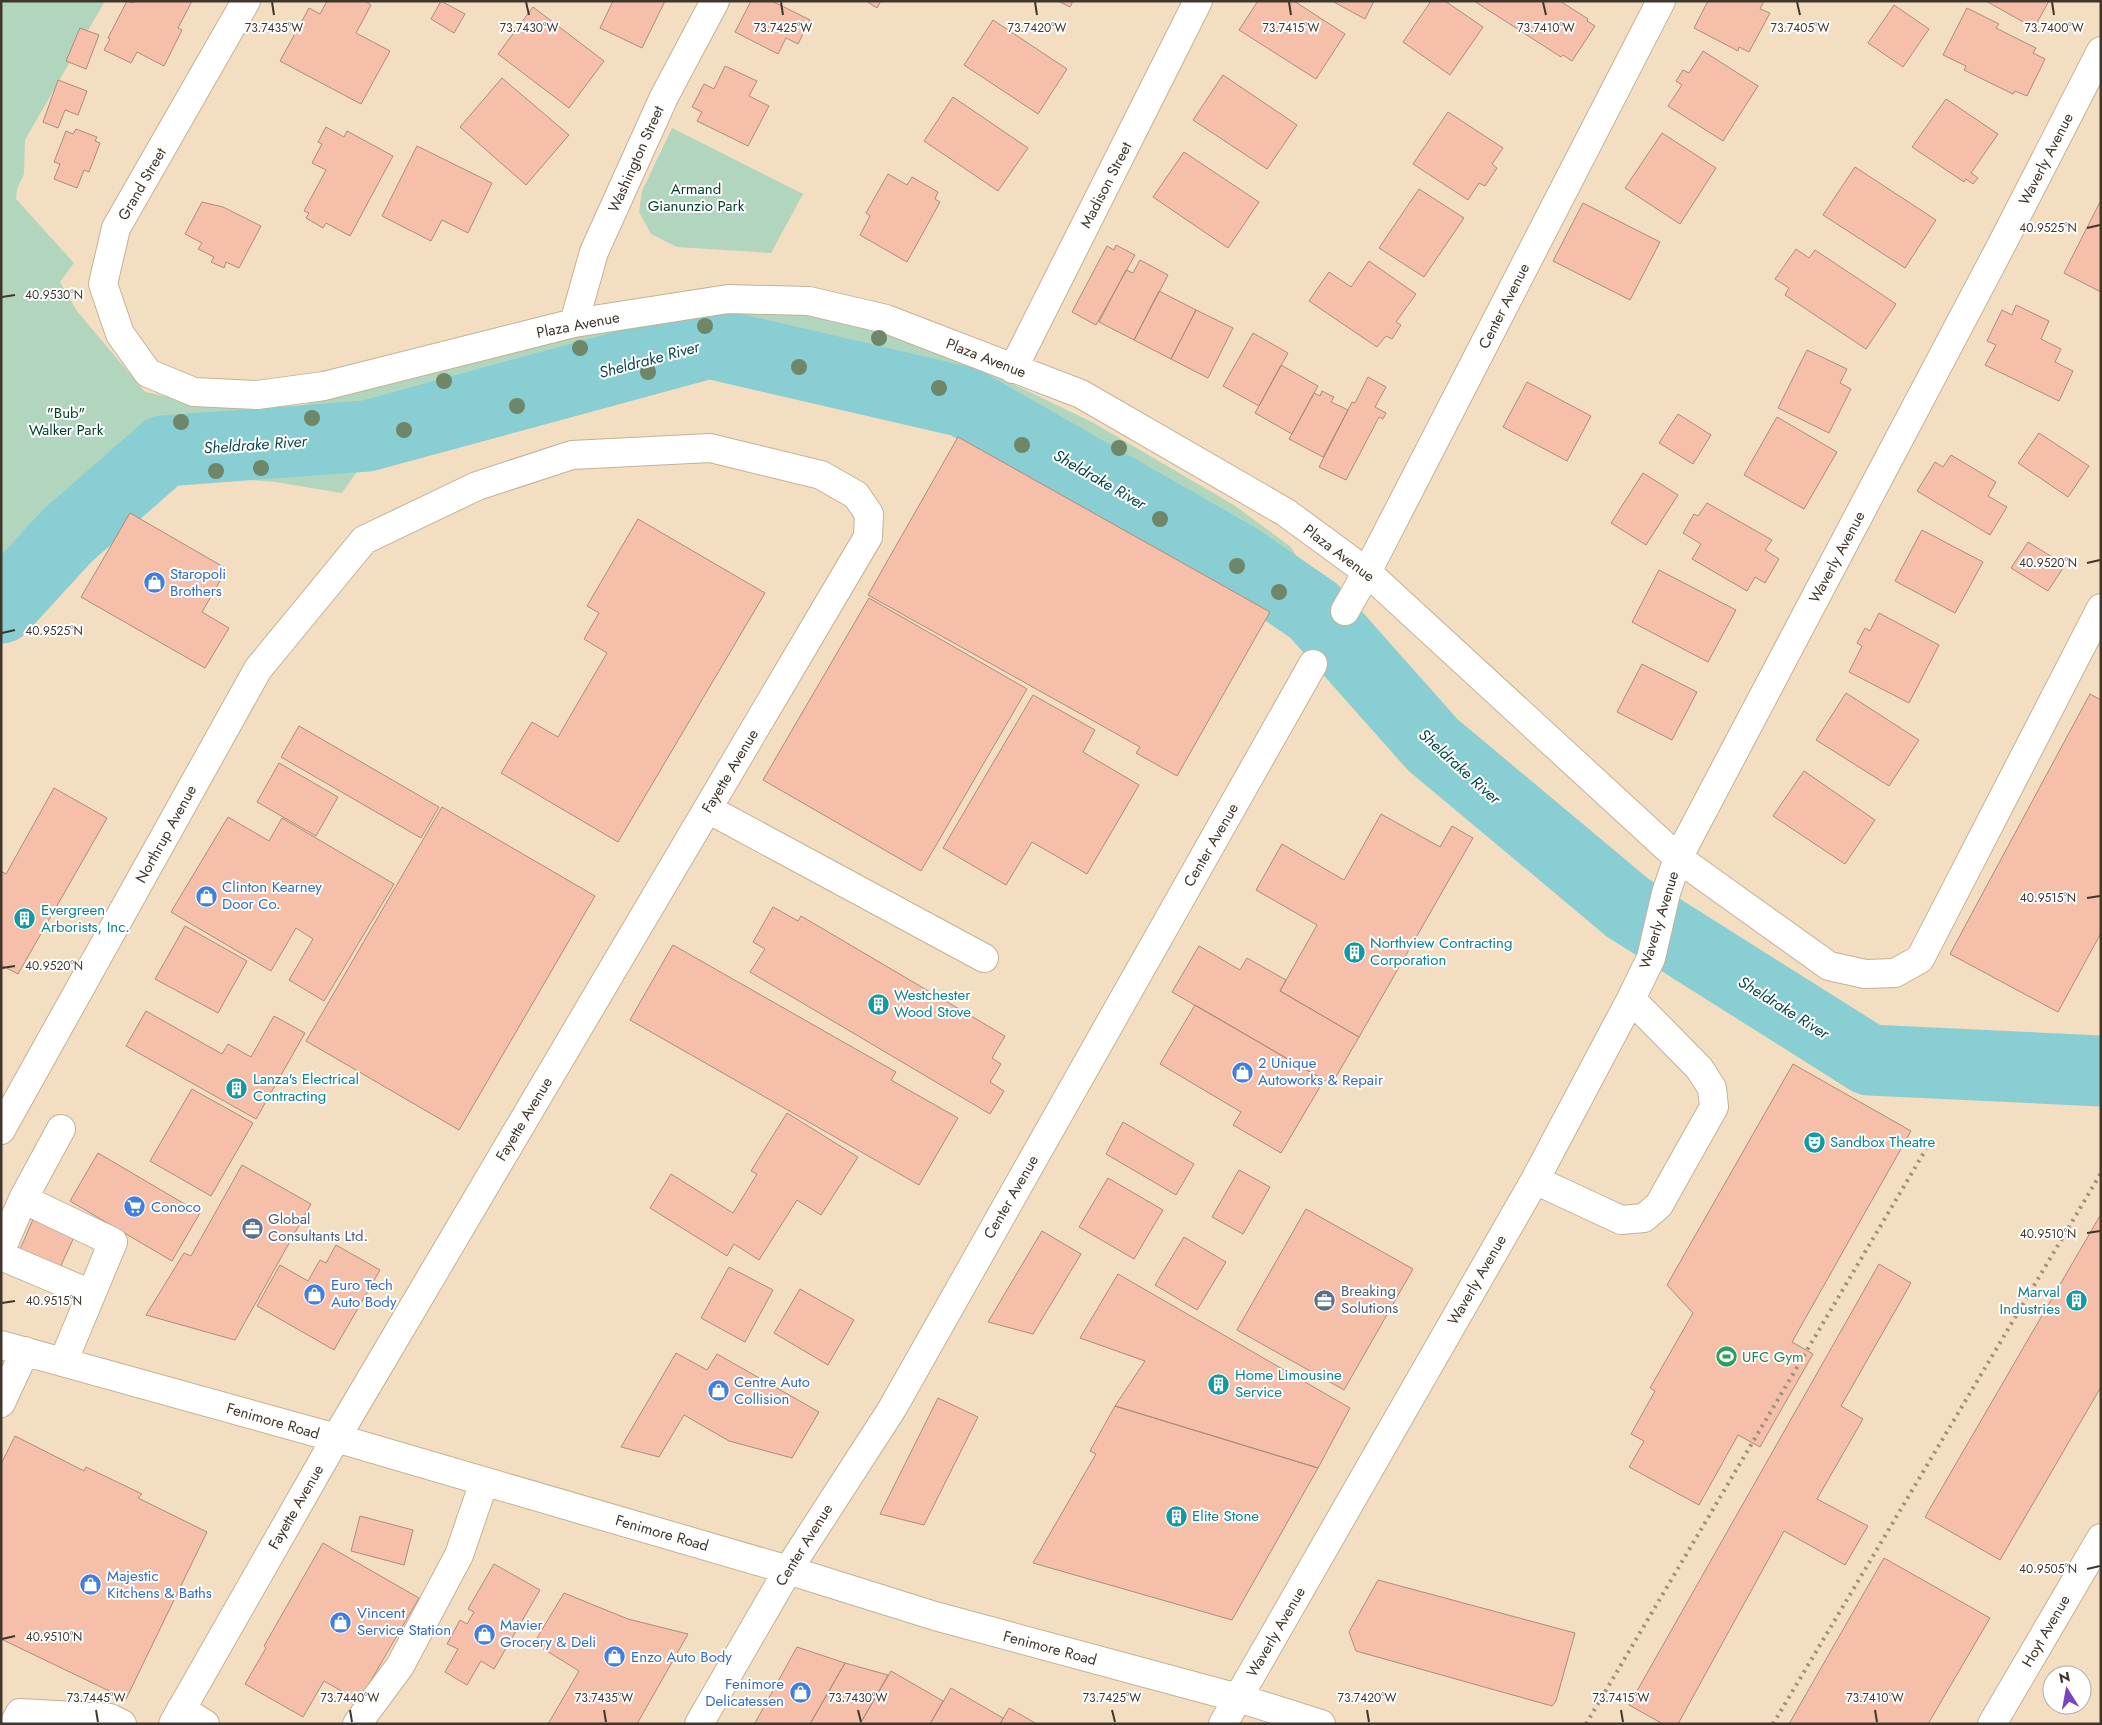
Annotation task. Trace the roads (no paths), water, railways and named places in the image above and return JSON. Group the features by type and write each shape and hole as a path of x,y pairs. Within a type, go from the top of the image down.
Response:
{"street":[{"name":"Grand Street","path":"148,373 120,334 103,284 116,228 246,1"},
{"name":"Washington Street","path":"574,323 594,252 664,97 715,1"},
{"name":"Madison Street","path":"1013,368 1198,1"},
{"name":"Center Avenue","path":"1345,610 1367,572 1661,1"},
{"name":"Waverly Avenue","path":"1223,1724 1535,1180 1631,999 1651,958 1666,893 1678,858 1993,262 2101,51"},
{"name":"Plaza Avenue","path":"148,373 194,392 257,395 324,386 574,323 728,298 809,301 886,319 1081,394 1285,512 1367,572 1678,858 1829,966 1865,974 1894,973 1920,959 2101,608"},
{"name":"Northrup Avenue","path":"1,1130 258,669 364,540 477,486 572,455 710,448 820,475 856,495 869,514"},
{"name":"Fayette Avenue","path":"177,1716 336,1438 868,537 869,514"},
{"name":"Center Avenue","path":"699,1724 788,1570 892,1409 1313,664"},
{"path":"708,809 984,958"},
{"path":"1535,1180 1621,1220 1644,1218 1660,1205 1714,1107 1712,1088 1699,1068 1631,999"},
{"path":"1,1250 14,1205 61,1129"},
{"path":"14,1205 114,1242 63,1362"},
{"path":"1,1256 91,1294"},
{"path":"1,1403 13,1348"},
{"name":"Fenimore Road","path":"13,1348 336,1438 788,1570 935,1616 1238,1698 1322,1724"},
{"path":"357,1724 400,1666 455,1564 484,1482"},
{"name":"Hoyt Avenue","path":"1992,1724 2101,1538"},
{"path":"177,1716 205,1724"},
{"path":"17,1718 110,1718 122,1724"}],"waterway":[{"name":"Sheldrake River","path":"1,608 67,536 164,451 367,436 709,343 964,402 1237,558 1314,611 1433,745 1628,908 1869,1060 2101,1071"}],"railway":[{"path":"1586,1724 1926,1149"},
{"path":"1773,1724 2101,1173"}],"place":[{"name":"Staropoli Brothers","path":"154,583"},
{"name":"Clinton Kearney Door Co.","path":"206,896"},
{"name":"Evergreen Arborists, Inc.","path":"25,919"},
{"name":"Northview Contracting Corporation","path":"1354,952"},
{"name":"Westchester Wood Stove","path":"878,1004"},
{"name":"2 Unique Autoworks & Repair","path":"1242,1072"},
{"name":"Lanza's Electrical Contracting","path":"237,1088"},
{"name":"Sandbox Theatre","path":"1814,1142"},
{"name":"Conoco","path":"135,1207"},
{"name":"Global Consultants Ltd.","path":"252,1228"},
{"name":"Euro Tech Auto Body","path":"315,1294"},
{"name":"Breaking Solutions","path":"1325,1300"},
{"name":"Marval Industries","path":"2076,1301"},
{"name":"UFC Gym","path":"1726,1357"},
{"name":"Home Limousine Service","path":"1219,1384"},
{"name":"Centre Auto Collision","path":"718,1391"},
{"name":"Elite Stone","path":"1176,1516"},
{"name":"Majestic Kitchens & Baths","path":"91,1585"},
{"name":"Vincent Service Station","path":"341,1622"},
{"name":"Mavier Grocery & Deli","path":"484,1634"},
{"name":"Enzo Auto Body","path":"615,1657"},
{"name":"Fenimore Delicatessen","path":"800,1693"}],"park label":[{"name":"Armand Gianunzio Park","path":"696,198"},
{"name":"\"Bub\" Walker Park","path":"66,422"}]}
